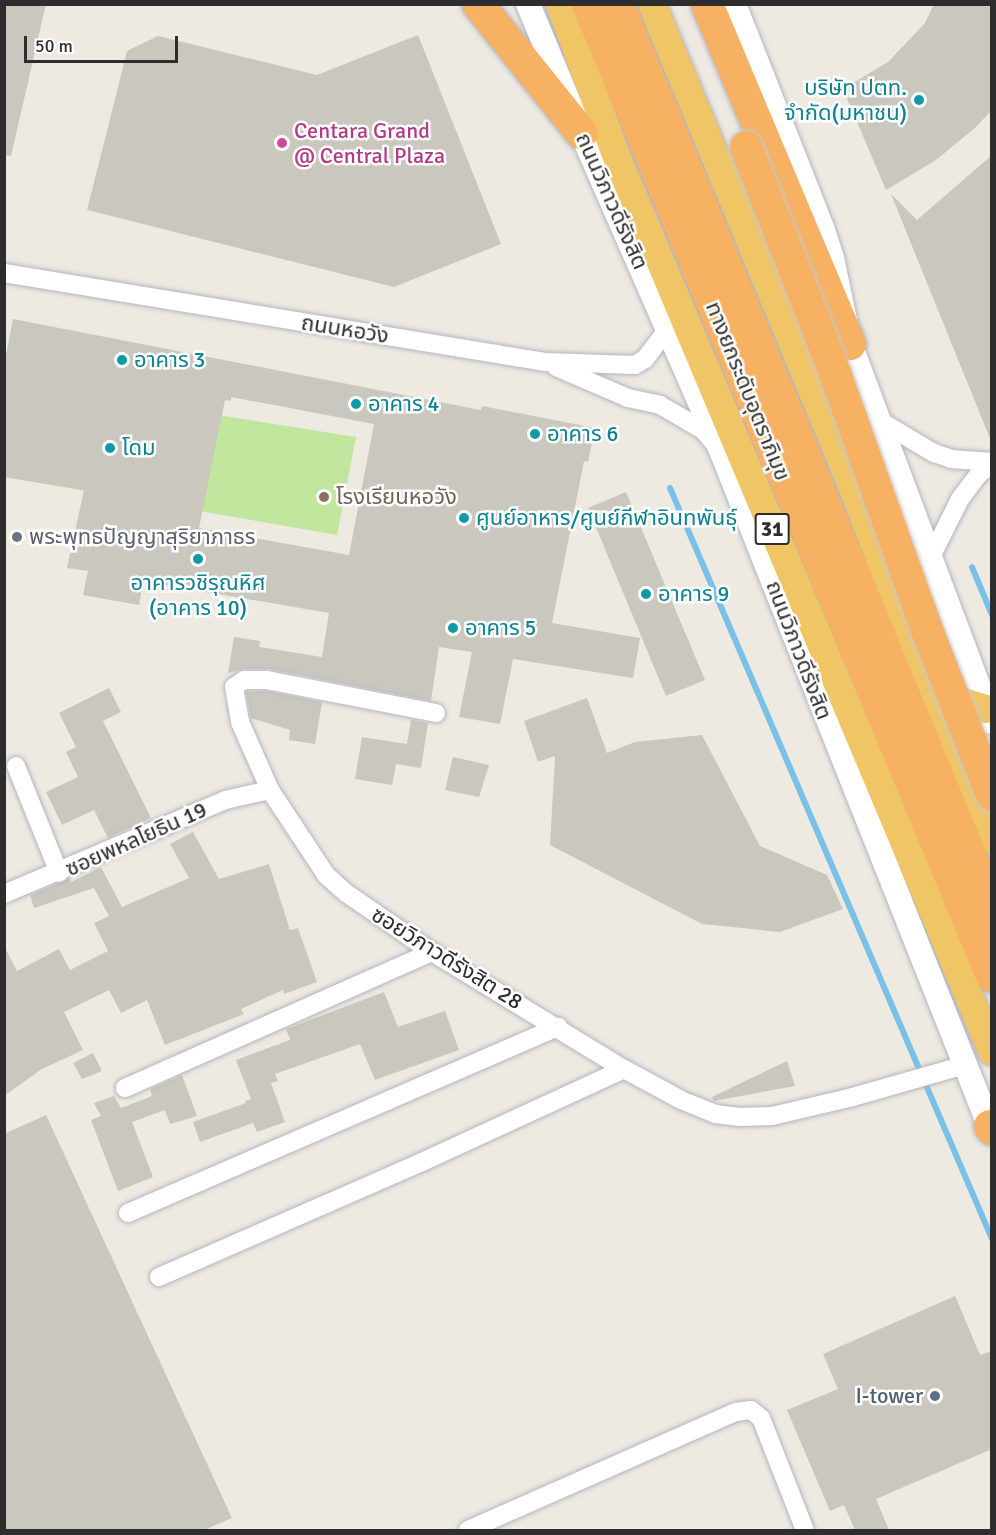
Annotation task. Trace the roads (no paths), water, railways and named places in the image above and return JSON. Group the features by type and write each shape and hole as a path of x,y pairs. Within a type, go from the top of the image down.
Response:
{"highway":[{"path":"478,4 582,134"},
{"name":"ถนนวิภาวดีรังสิต","path":"560,4 620,165 992,1051"},
{"name":"ทางยกระดับอุตราภิมุข","path":"588,4 992,976"},
{"name":"ทางยกระดับอุตราภิมุข","path":"618,4 992,908"},
{"path":"652,4 855,492 931,692 992,839"},
{"path":"685,4 746,147 836,376 926,628 992,795"},
{"path":"707,4 850,344"},
{"path":"931,692 989,715"}],"main road":[{"name":"ถนนวิภาวดีรังสิต","path":"528,4 582,134 669,327 722,453 991,1129"},
{"path":"734,4 829,248 850,344 932,557 989,715"}],"street":[{"name":"ถนนหอวัง","path":"4,273 545,362 634,365 645,358 669,327"},
{"path":"545,362 628,399 660,405 703,430 722,453"},
{"path":"880,421 934,453 951,459 992,463"},
{"path":"932,557 960,499 979,474 992,463"},
{"name":"ซอยวิภาวดีรังสิต 28","path":"436,713 267,680 244,680 234,687 240,722 270,790 326,875 346,893 432,952 624,1069 690,1103 715,1113 740,1117 772,1116 809,1108 965,1065"},
{"path":"16,766 58,873"},
{"name":"ซอยพหลโยธิน 19","path":"4,894 58,873 225,800 270,790"},
{"path":"125,1088 432,952"},
{"path":"128,1213 558,1027"},
{"path":"159,1277 423,1162 624,1069"},
{"path":"468,1530 715,1421 751,1410 761,1418 805,1530"}],"waterway":[{"path":"670,488 992,1239"},
{"path":"972,567 992,615"}],"place":[{"name":"บริษัท ปตท. จำกัด(มหาชน)","path":"919,100"},
{"name":"Centara Grand @ Central Plaza","path":"282,143"},
{"name":"อาคาร 3","path":"122,360"},
{"name":"อาคาร 4","path":"356,404"},
{"name":"อาคาร 6","path":"535,434"},
{"name":"โดม","path":"110,448"},
{"name":"โรงเรียนหอวัง","path":"324,497"},
{"name":"ศูนย์อาหาร/ศูนย์กีฬาอินทพันธุ์","path":"464,518"},
{"name":"พระพุทธปัญญาสุริยาภาธร","path":"17,537"},
{"name":"อาคารวชิรุณหิศ (อาคาร 10)","path":"198,559"},
{"name":"อาคาร 9","path":"646,594"},
{"name":"อาคาร 5","path":"453,628"},
{"name":"I-tower","path":"935,1396"}]}
